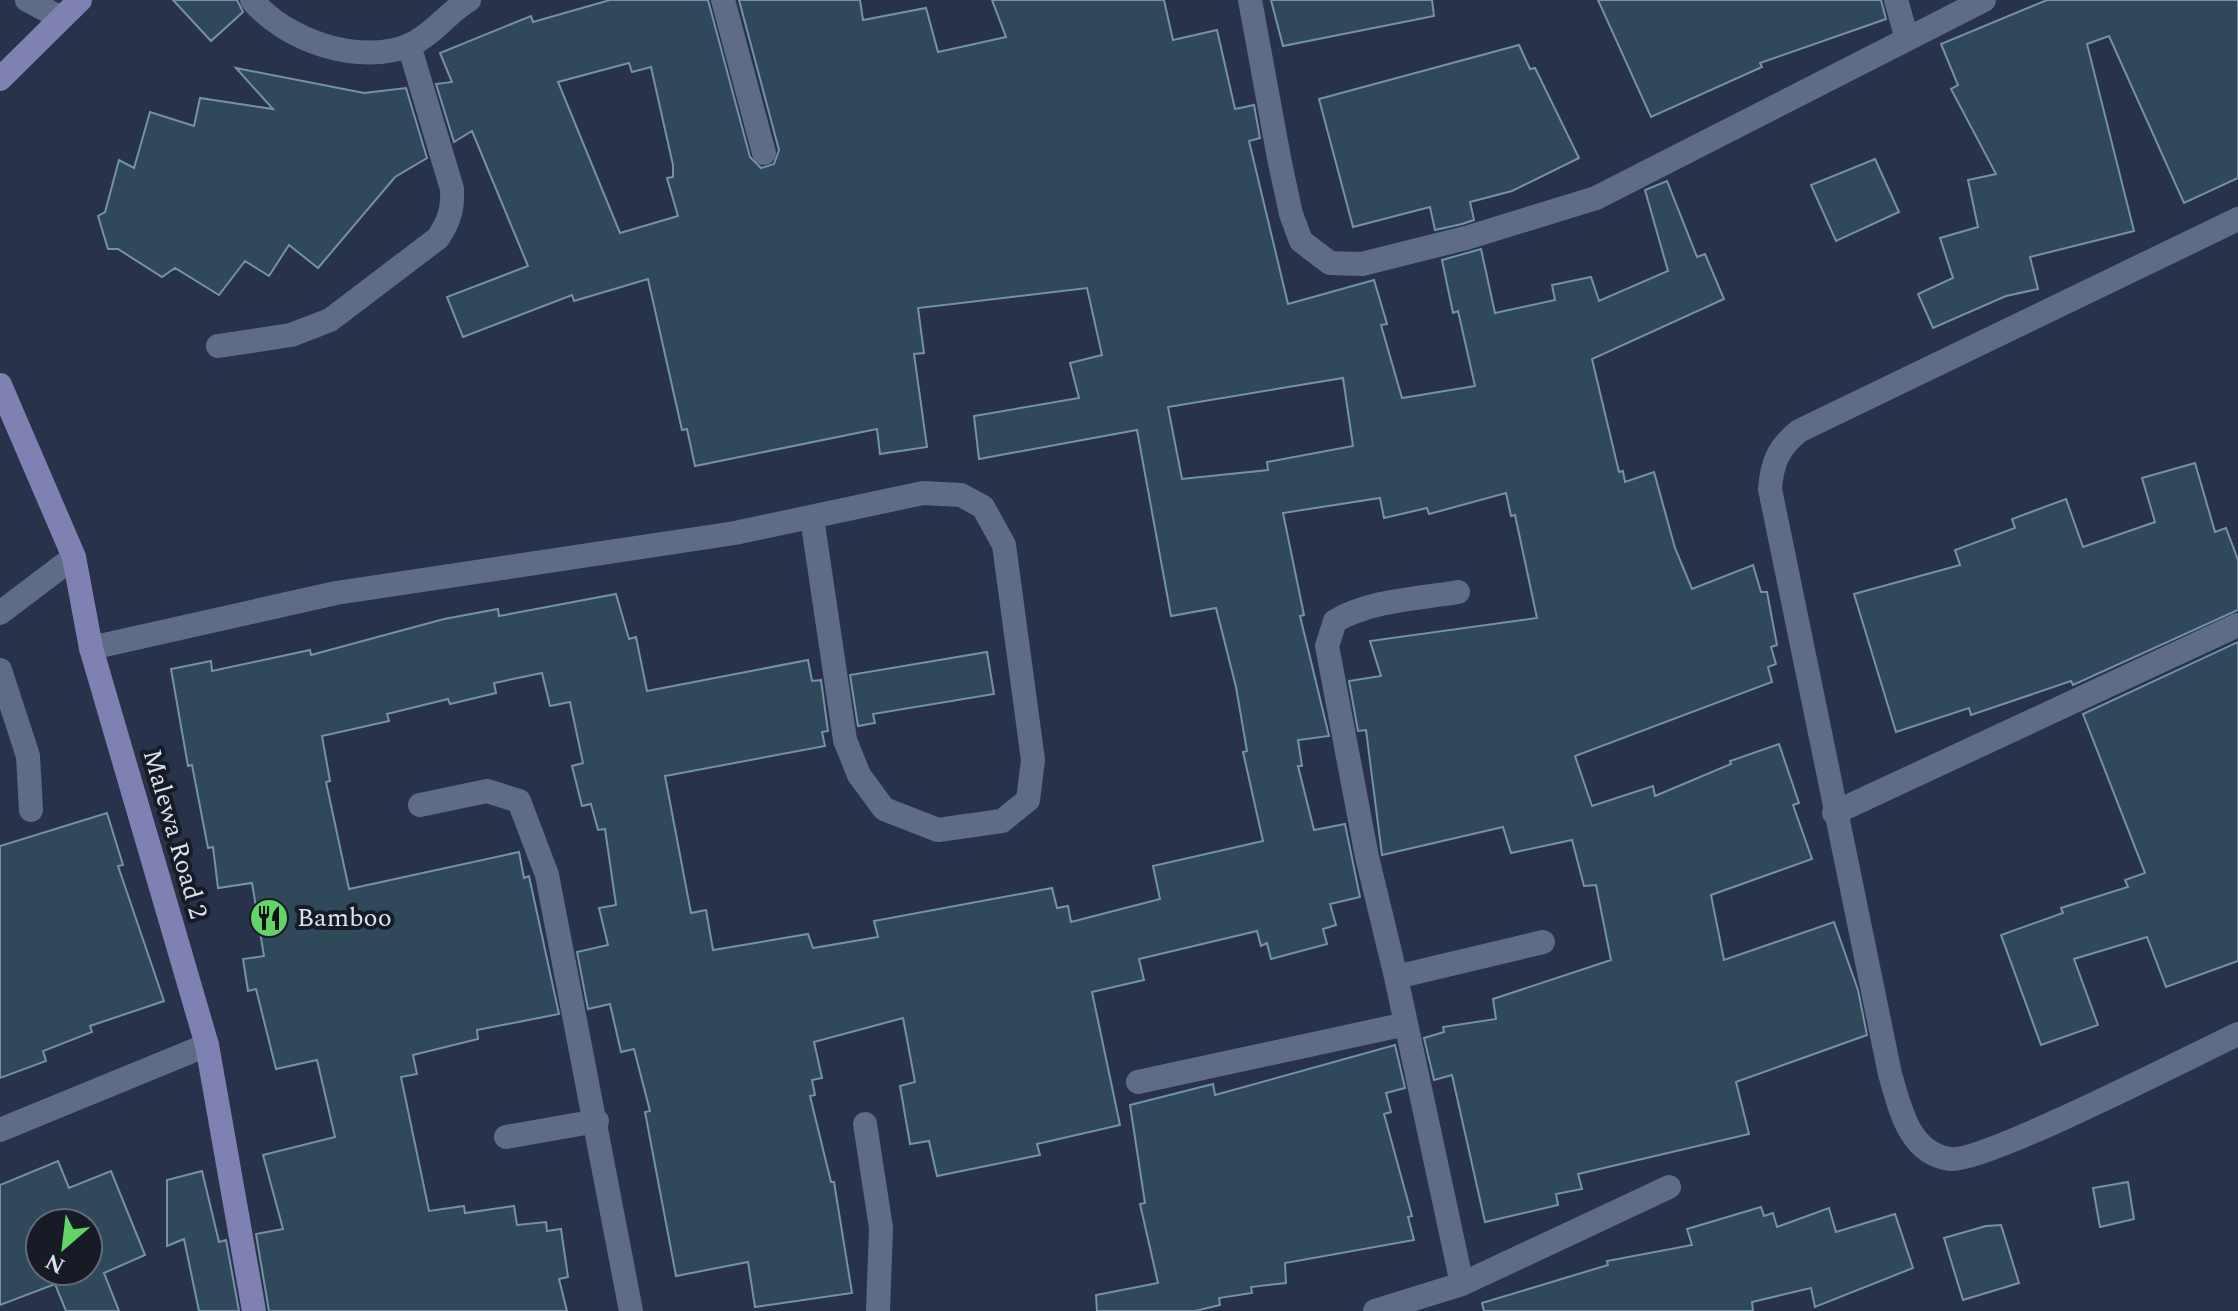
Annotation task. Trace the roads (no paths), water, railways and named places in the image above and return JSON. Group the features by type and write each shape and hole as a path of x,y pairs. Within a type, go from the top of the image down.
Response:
{"main road":[{"path":"0,79 80,0"},
{"name":"Malewa Road 2","path":"0,385 7,412 74,557 91,648 207,1045 254,1311"}],"street":[{"path":"27,0 61,18"},
{"path":"252,0 304,39 331,49 382,52 409,45 432,33 452,10 469,0"},
{"path":"723,0 764,153"},
{"path":"1250,0 1291,214 1301,241 1330,263 1362,264 1466,238 1596,198 1984,0"},
{"path":"1896,0 1907,39"},
{"path":"218,346 291,335 330,320 438,238 448,223 453,208 452,189 409,45"},
{"path":"2238,219 1799,431 1784,443 1772,464 1770,489 1834,813 1890,1074 1907,1130 1928,1150 1951,1159 1995,1148 2238,1034"},
{"path":"91,648 336,593 735,533 923,493 961,495 983,507 1004,545 1033,760 1028,800 1002,821 938,830 884,809 859,775 845,740 812,518"},
{"path":"0,613 74,557"},
{"path":"1458,592 1383,604 1347,614 1335,621 1328,634 1331,679 1367,857 1462,1284"},
{"path":"1834,813 2238,625"},
{"path":"0,670 28,756 31,810"},
{"path":"420,805 487,791 519,801 547,875 597,1121 631,1311"},
{"path":"1396,977 1543,942"},
{"path":"1138,1082 1406,1024"},
{"path":"0,1130 207,1045"},
{"path":"506,1137 597,1121"},
{"path":"865,1124 881,1228 878,1311"},
{"path":"1375,1311 1462,1284 1669,1187"}],"place":[{"name":"Bamboo","path":"269,918"}]}
